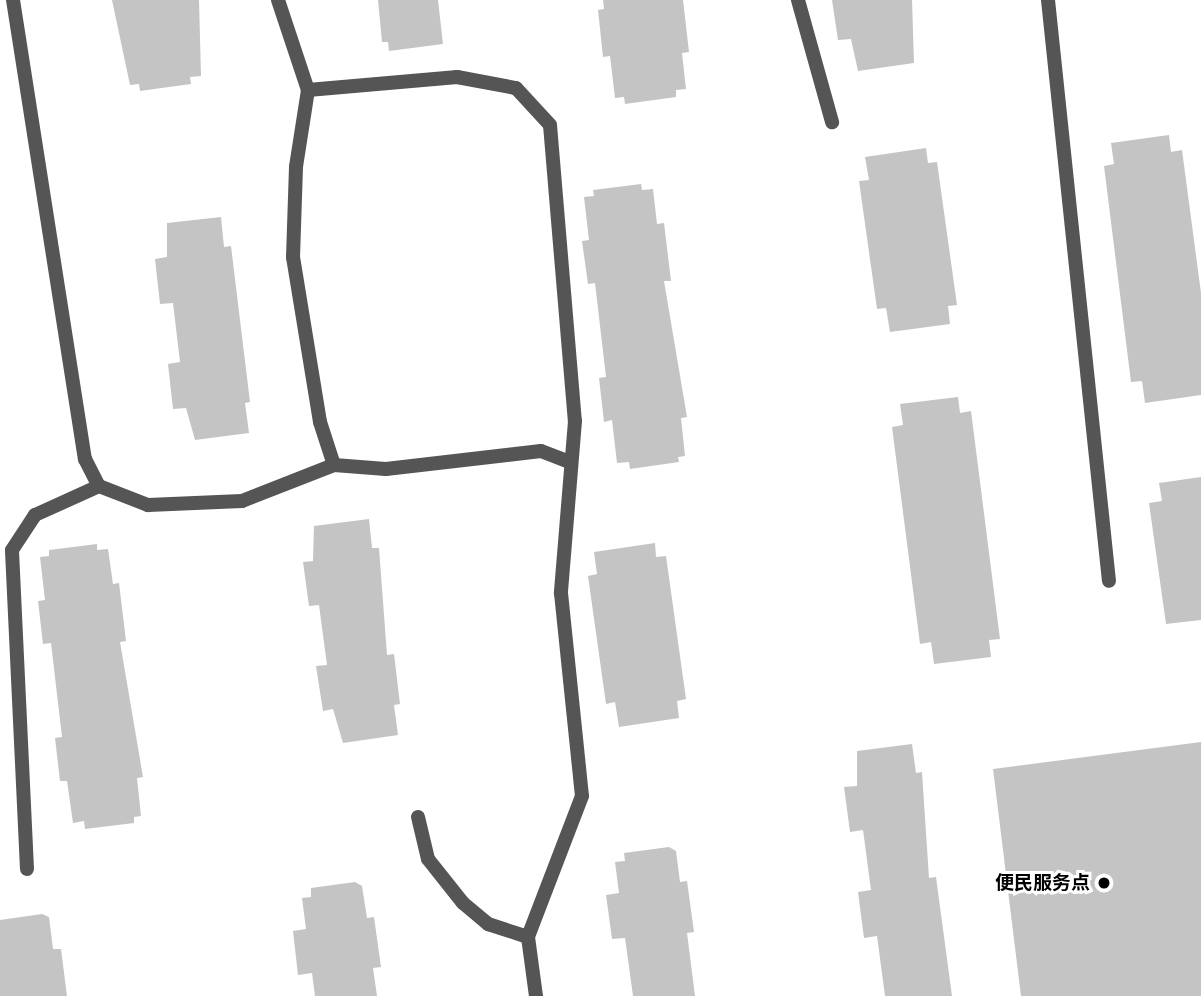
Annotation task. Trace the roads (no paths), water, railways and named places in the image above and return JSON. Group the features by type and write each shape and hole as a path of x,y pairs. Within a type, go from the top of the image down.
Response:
{"street":[{"path":"13,0 85,460 99,486 148,505 242,501 334,465 386,469 541,452 570,462"},
{"path":"278,0 308,90 296,167 293,257 320,422 334,465"},
{"path":"798,0 832,122"},
{"path":"1048,0 1109,581"},
{"path":"308,90 457,77 516,88 550,125 575,421 561,593 582,796 528,937 536,996"},
{"path":"27,869 12,550 35,515 99,486"},
{"path":"418,817 428,859 463,904 488,924 528,937"}],"place":[{"name":"便民服务点","path":"1104,883"}]}
